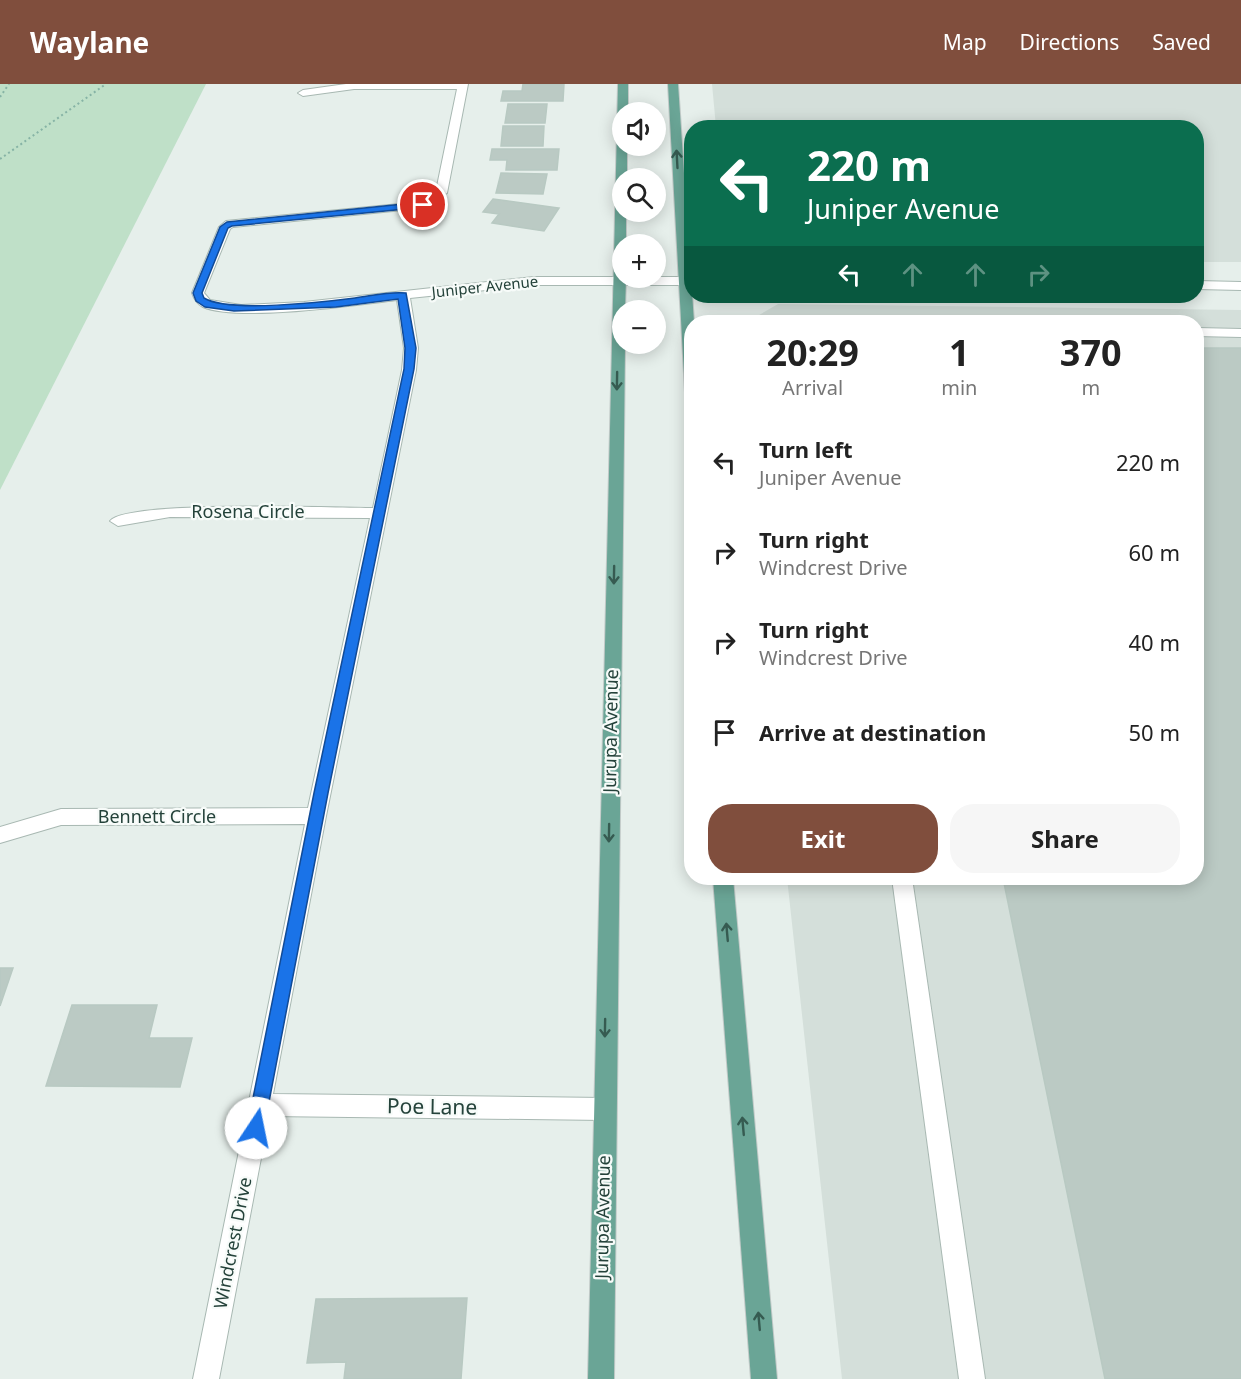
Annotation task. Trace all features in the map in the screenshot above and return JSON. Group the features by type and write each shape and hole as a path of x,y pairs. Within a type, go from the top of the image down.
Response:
{"main road":[{"name":"Jurupa Avenue","path":"620,234 623,84"},
{"path":"673,84 684,228"},
{"name":"Jurupa Avenue","path":"601,1379 619,288"},
{"path":"724,885 764,1379"}],"street":[{"name":"Juniper Avenue","path":"463,85 441,193 432,201 423,205 389,209 230,224 225,227 198,293 199,299 208,304 234,308 292,307 501,283 612,280"},
{"path":"303,93 354,86 463,85"},
{"name":"Juniper Avenue","path":"666,281 684,281"},
{"path":"1204,285 1241,286"},
{"name":"Windcrest Drive","path":"206,1379 316,816 409,369 411,348 403,295"},
{"path":"1204,333 1241,333"},
{"name":"Rosena Circle","path":"118,521 170,512 379,513"},
{"name":"Bennett Circle","path":"0,835 62,817 316,816"},
{"path":"903,885 972,1379"},
{"name":"Poe Lane","path":"260,1105 604,1109"}],"path":[{"path":"0,98 9,84"},
{"path":"0,159 106,84"}],"shaded area":[{"path":"712,84 1241,84 1241,262 1204,262 1204,120 715,120"},
{"path":"778,304 1241,310 1241,1379 842,1379 788,885 1204,885 1204,315 759,315"}],"green space":[{"path":"0,84 206,84 0,490"}],"building":[{"path":"523,84 564,84 563,101 501,101 503,91 522,91"},
{"path":"508,104 547,104 545,123 505,123"},
{"path":"503,126 544,126 543,146 501,146"},
{"path":"492,149 559,149 557,170 506,170 507,160 490,160"},
{"path":"501,173 547,174 543,194 496,193"},
{"path":"493,199 559,208 544,231 492,223 499,214 483,212"},
{"path":"1204,348 1241,348 1241,1379 1105,1379 1004,885 1204,885"},
{"path":"0,968 13,968 0,1006"},
{"path":"72,1005 157,1005 149,1038 192,1038 180,1087 46,1086"},
{"path":"467,1298 461,1379 344,1379 346,1362 307,1363 316,1299"}],"route":[{"path":"256,1128 321,793 409,369 411,348 403,295 336,304 234,308 208,304 199,299 198,293 225,227 230,224 423,205"}]}
